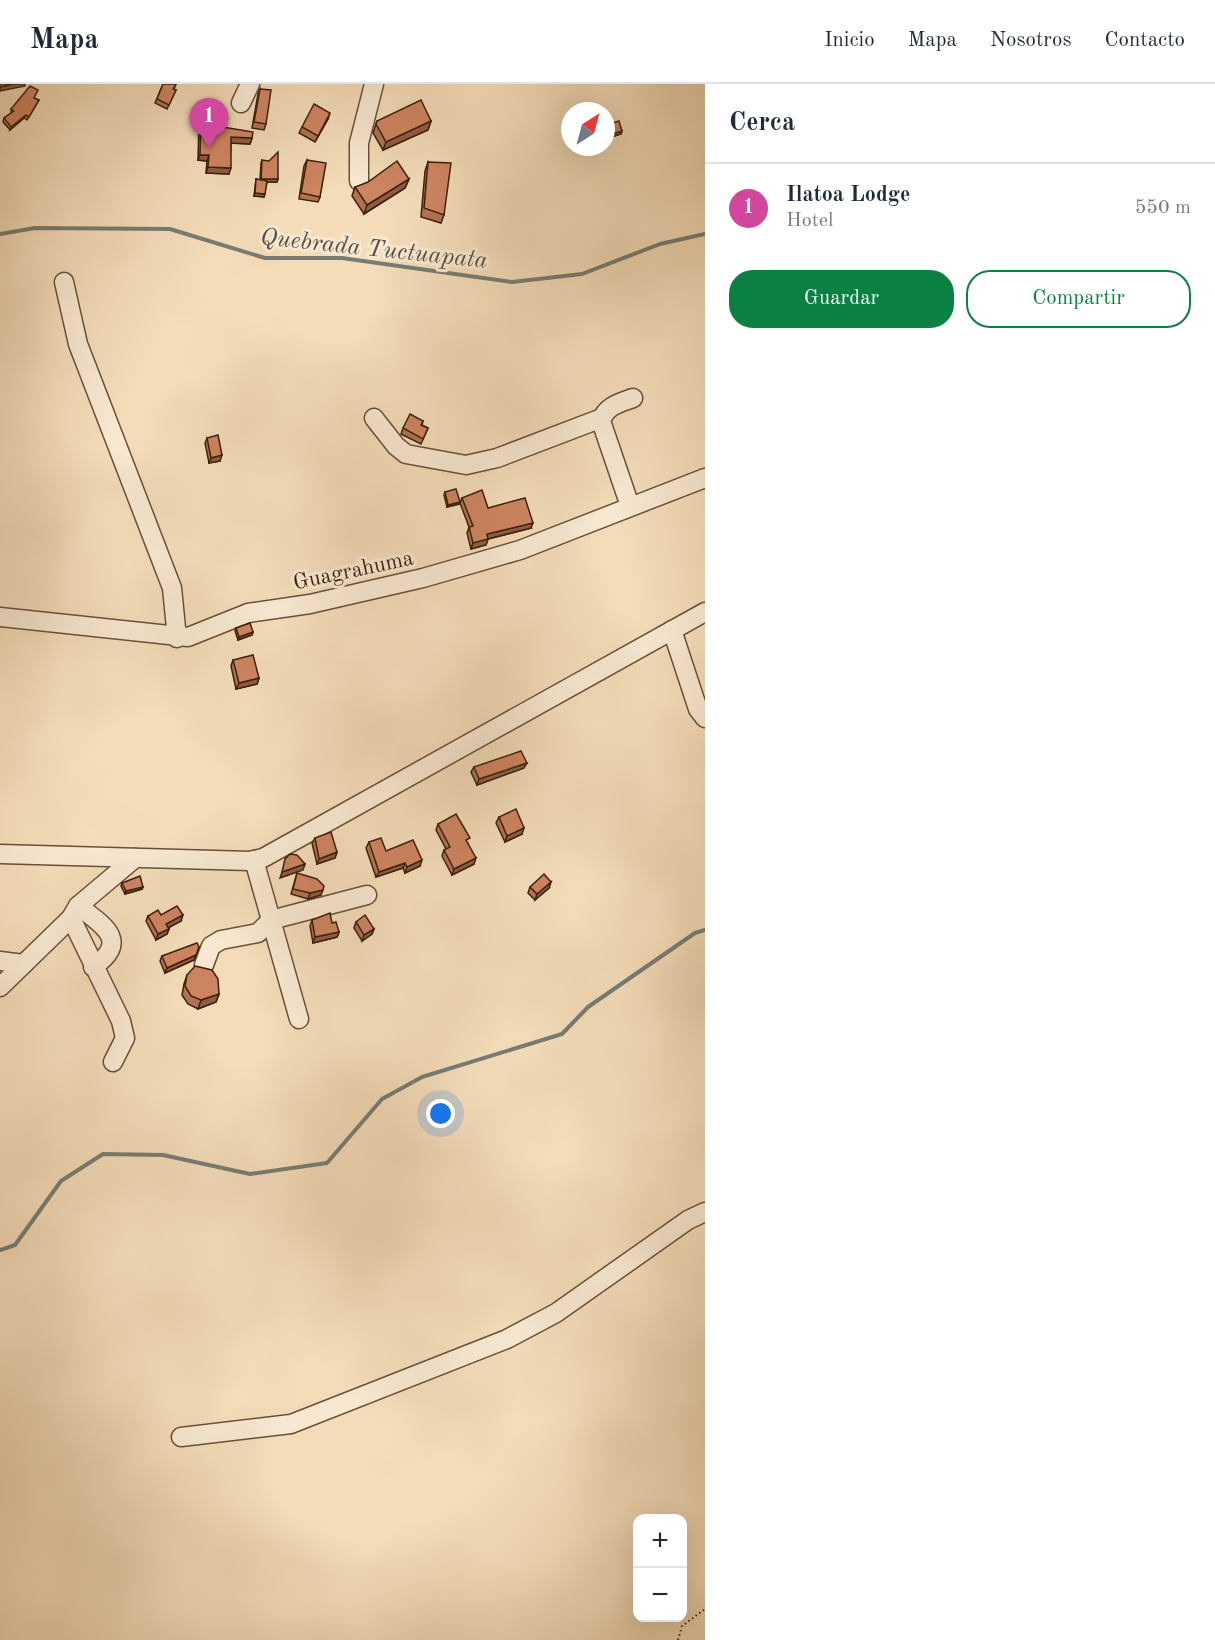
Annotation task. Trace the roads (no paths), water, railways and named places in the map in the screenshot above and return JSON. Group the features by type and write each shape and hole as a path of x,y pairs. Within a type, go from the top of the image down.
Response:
{"street":[{"path":"241,103 250,84"},
{"path":"359,181 359,143 374,84"},
{"path":"64,282 78,344 172,588 177,638"},
{"path":"374,418 396,446 406,454 466,465 497,459 602,418 612,406 633,398"},
{"path":"602,418 604,431 630,506"},
{"name":"Guagrahuma","path":"0,617 136,630 177,638 199,634 248,613 310,604 457,569 520,550 705,478"},
{"path":"0,854 254,860 276,853 705,612"},
{"path":"672,630 698,709 705,718"},
{"path":"0,987 74,912 135,858"},
{"path":"254,860 299,1018"},
{"path":"204,965 211,946 221,940 258,933 271,920 367,895"},
{"path":"74,912 93,967 121,1021 125,1038 113,1062"},
{"path":"74,912 108,930 111,936 111,949 105,958 93,967"},
{"path":"0,961 24,964"},
{"path":"181,1437 291,1424 507,1339 556,1313 688,1220 705,1212"}],"waterway":[{"name":"Quebrada Tuctuapata","path":"0,234 35,228 170,229 265,258 342,258 512,282 582,274 660,244 705,234"},
{"path":"0,1250 15,1245 61,1181 103,1154 163,1155 250,1174 327,1163 382,1099 422,1077 562,1034 588,1007 695,933 705,930"}],"place":[{"name":"Ilatoa Lodge","path":"209,148"}]}
